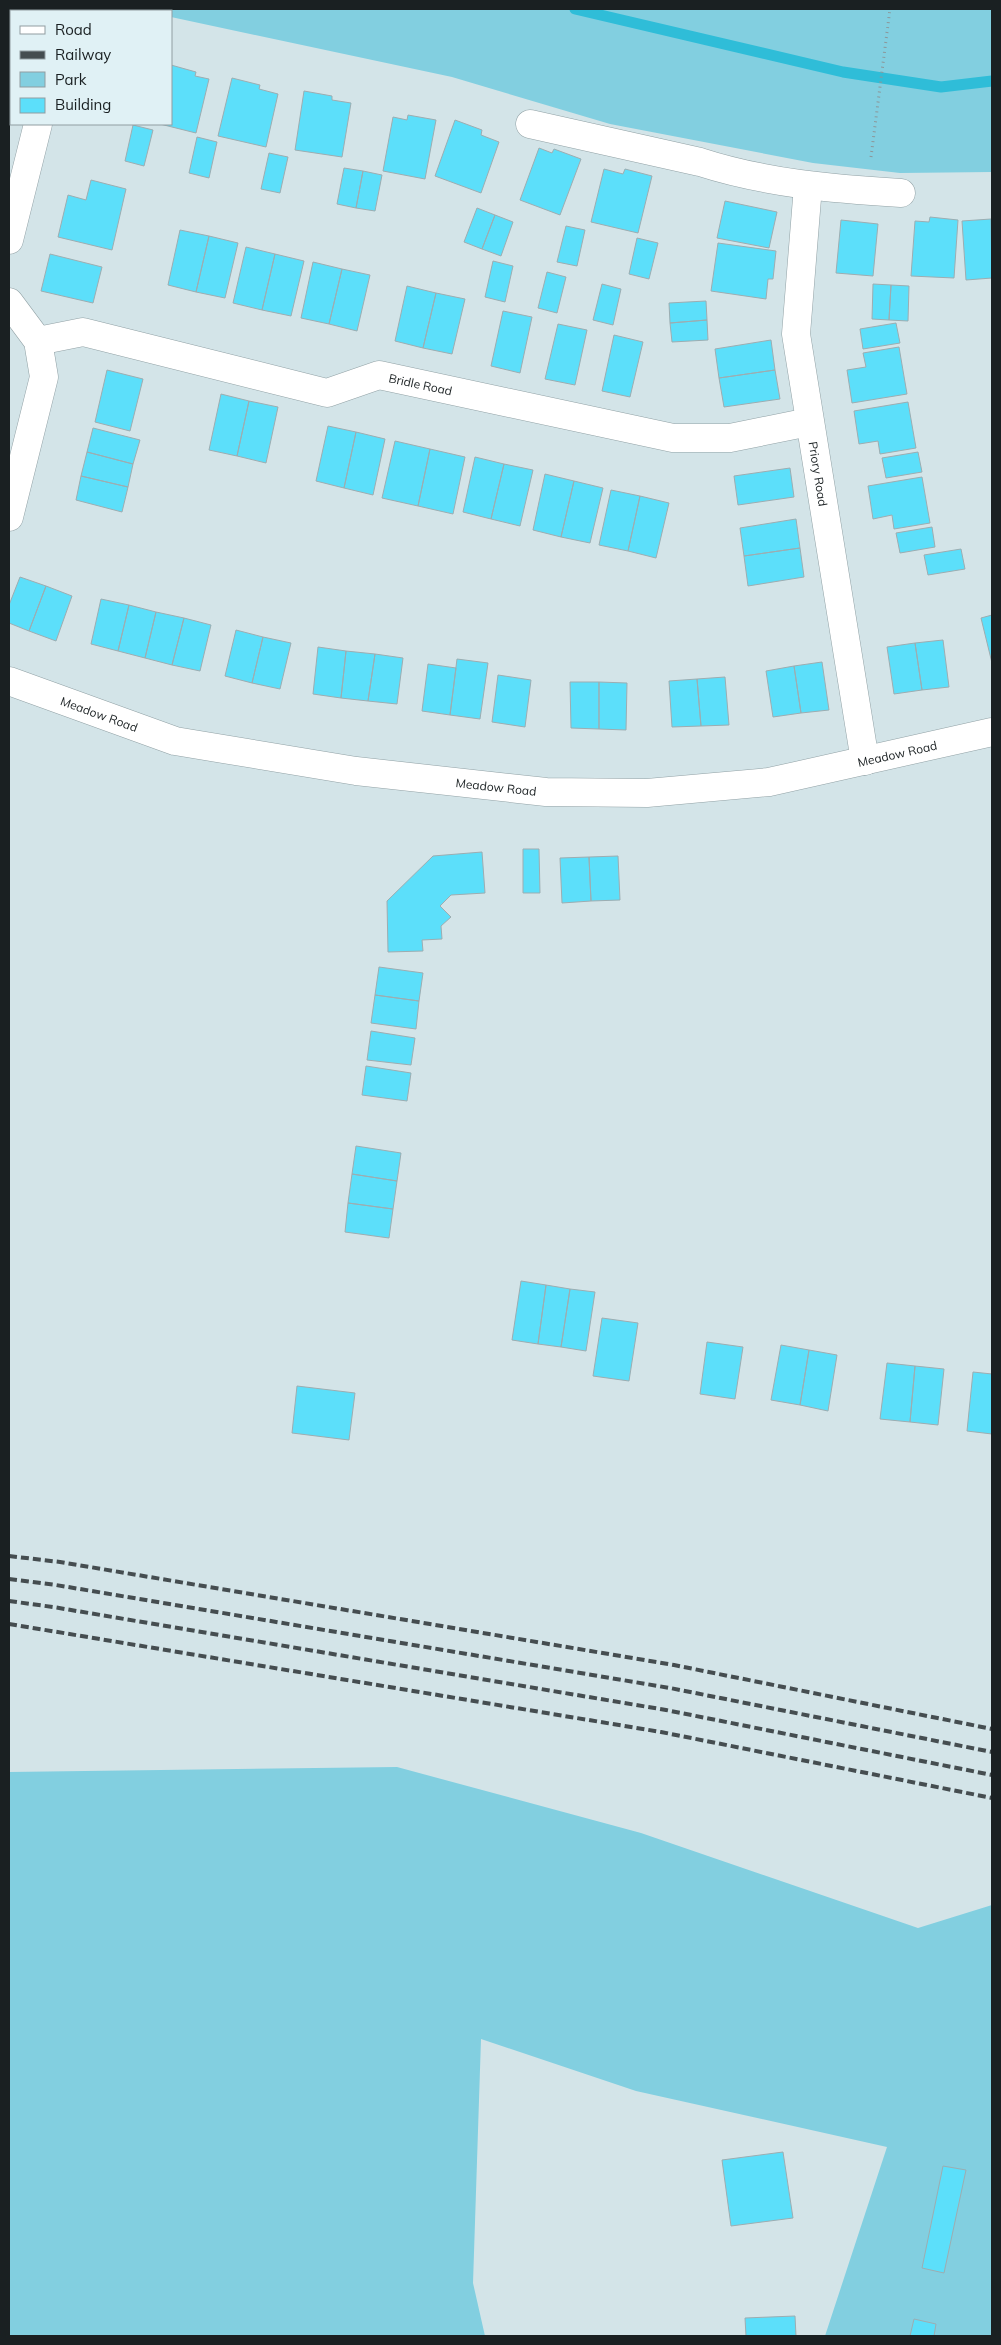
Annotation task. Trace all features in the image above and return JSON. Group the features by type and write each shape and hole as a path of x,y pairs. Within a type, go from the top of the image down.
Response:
{"street":[{"path":"530,124 700,162 724,170 808,186 901,192"},
{"path":"9,240 38,125"},
{"name":"Priory Road","path":"808,186 796,334 865,761"},
{"path":"9,302 38,341 44,377 9,517"},
{"name":"Bridle Road","path":"38,341 82,332 327,392 378,375 673,438 730,438 809,422"},
{"name":"Meadow Road","path":"9,681 175,741 356,771 536,791 646,793 769,782 992,732"}],"path":[{"path":"866,190 890,9"}],"green space":[{"path":"130,9 992,9 992,172 900,173 813,163 610,124 452,77 172,17 172,10"},
{"path":"397,1767 641,1833 918,1928 992,1905 992,2336 825,2336 887,2147 636,2091 481,2039 473,2283 485,2336 9,2336 9,1772"}],"building":[{"path":"9,45 10,45 10,101"},
{"path":"172,65 196,72 195,76 209,79 196,133 164,125 172,125"},
{"path":"232,78 260,85 259,89 278,94 266,147 218,136"},
{"path":"304,91 332,96 332,100 351,103 342,157 295,150"},
{"path":"408,115 436,120 425,179 383,171 393,117 407,120"},
{"path":"455,120 482,130 481,135 499,142 481,193 435,176"},
{"path":"133,125 153,130 144,166 125,161"},
{"path":"197,137 217,142 209,178 189,173"},
{"path":"539,148 552,153 554,149 581,159 560,215 520,200"},
{"path":"269,153 288,157 280,193 261,189"},
{"path":"344,168 363,171 356,208 337,204"},
{"path":"604,169 623,174 625,169 652,176 638,233 591,222"},
{"path":"363,171 382,175 375,211 356,208"},
{"path":"91,180 126,189 112,250 58,237 68,195 86,200"},
{"path":"725,201 777,212 769,248 717,238"},
{"path":"477,208 495,215 482,249 464,242"},
{"path":"495,215 513,222 501,256 482,249"},
{"path":"930,217 958,220 954,278 911,276 915,221 929,222"},
{"path":"991,219 992,278 966,280 962,221"},
{"path":"841,220 878,224 873,276 836,273"},
{"path":"566,226 585,230 577,266 557,262"},
{"path":"180,230 209,236 196,292 168,285"},
{"path":"209,236 238,243 225,298 196,292"},
{"path":"637,238 658,243 649,279 629,274"},
{"path":"718,243 776,251 773,279 768,279 766,299 711,291"},
{"path":"246,247 275,254 262,310 233,303"},
{"path":"50,254 102,267 93,303 41,291"},
{"path":"275,254 304,261 291,316 262,310"},
{"path":"493,261 513,266 505,302 485,297"},
{"path":"313,262 342,269 329,324 301,318"},
{"path":"342,269 370,275 357,331 329,324"},
{"path":"547,272 566,277 557,313 538,308"},
{"path":"602,284 621,289 613,325 593,320"},
{"path":"873,284 891,285 889,320 872,319"},
{"path":"891,285 909,286 908,321 889,320"},
{"path":"407,286 436,293 423,348 395,341"},
{"path":"436,293 465,299 452,354 423,348"},
{"path":"706,301 707,320 670,323 669,303"},
{"path":"503,311 532,317 520,373 491,366"},
{"path":"707,320 708,340 672,342 670,323"},
{"path":"896,323 900,343 863,349 860,329"},
{"path":"558,324 587,330 575,385 545,379"},
{"path":"614,335 643,342 630,397 602,391"},
{"path":"771,340 775,370 719,378 715,349"},
{"path":"899,347 907,394 852,403 847,370 866,367 863,353"},
{"path":"107,370 143,379 130,431 95,422"},
{"path":"775,370 780,399 724,407 719,378"},
{"path":"221,394 249,401 237,456 209,450"},
{"path":"249,401 278,407 266,463 237,456"},
{"path":"908,402 916,448 880,454 878,441 859,444 854,411"},
{"path":"328,426 356,432 344,488 316,481"},
{"path":"93,428 140,440 133,464 87,452"},
{"path":"356,432 385,439 373,495 344,488"},
{"path":"395,441 430,449 418,506 382,498"},
{"path":"430,449 465,457 453,514 418,506"},
{"path":"87,452 133,464 128,487 81,476"},
{"path":"918,452 922,472 886,478 882,458"},
{"path":"475,457 504,464 491,519 463,512"},
{"path":"504,464 533,470 520,526 491,519"},
{"path":"790,468 794,497 738,505 734,476"},
{"path":"545,474 574,481 561,537 533,530"},
{"path":"81,476 128,487 122,512 76,500"},
{"path":"922,477 930,523 894,529 892,515 873,519 868,486"},
{"path":"574,481 603,488 590,543 561,537"},
{"path":"611,490 640,496 628,551 599,545"},
{"path":"640,496 669,503 656,558 628,551"},
{"path":"796,519 800,548 744,556 740,528"},
{"path":"932,527 935,547 900,553 896,533"},
{"path":"800,548 804,577 748,586 744,556"},
{"path":"961,549 965,569 928,575 924,555"},
{"path":"20,577 46,586 29,631 9,623 9,605"},
{"path":"46,586 72,596 56,641 29,631"},
{"path":"101,599 129,605 118,651 91,644"},
{"path":"129,605 156,612 145,658 118,651"},
{"path":"156,612 184,618 172,665 145,658"},
{"path":"992,615 992,663 981,618"},
{"path":"184,618 211,625 200,671 172,665"},
{"path":"236,630 263,637 252,683 225,676"},
{"path":"263,637 291,643 280,689 252,683"},
{"path":"943,640 949,687 922,690 915,643"},
{"path":"915,643 922,690 894,694 887,647"},
{"path":"318,647 346,651 341,698 313,694"},
{"path":"346,651 375,654 368,701 341,698"},
{"path":"375,654 403,658 397,704 368,701"},
{"path":"457,659 488,663 480,719 450,715"},
{"path":"822,662 829,710 801,713 794,666"},
{"path":"428,664 456,668 450,715 422,711"},
{"path":"794,666 801,713 773,717 766,671"},
{"path":"498,675 531,680 525,727 492,722"},
{"path":"725,677 729,725 701,726 697,679"},
{"path":"697,679 701,726 672,727 669,681"},
{"path":"570,682 599,682 599,729 571,728"},
{"path":"599,682 627,683 626,730 599,729"},
{"path":"523,849 539,849 540,893 523,893"},
{"path":"482,852 485,893 451,895 440,906 451,917 441,926 442,939 422,940 423,951 388,952 387,901 433,856"},
{"path":"618,856 620,900 591,901 589,857"},
{"path":"589,857 591,901 562,903 560,858"},
{"path":"379,967 423,973 419,1001 375,995"},
{"path":"375,995 419,1001 416,1029 371,1023"},
{"path":"371,1031 415,1038 411,1065 367,1060"},
{"path":"366,1066 411,1073 407,1101 362,1095"},
{"path":"356,1146 401,1153 397,1181 352,1174"},
{"path":"352,1174 397,1181 393,1209 348,1203"},
{"path":"348,1203 393,1209 389,1238 345,1232"},
{"path":"521,1281 546,1285 538,1344 512,1340"},
{"path":"546,1285 570,1289 561,1347 538,1344"},
{"path":"570,1289 595,1292 586,1351 561,1347"},
{"path":"602,1318 638,1323 629,1381 593,1376"},
{"path":"707,1342 743,1347 735,1399 700,1394"},
{"path":"781,1345 809,1350 800,1405 771,1400"},
{"path":"809,1350 837,1355 828,1411 800,1405"},
{"path":"887,1363 915,1366 910,1422 880,1419"},
{"path":"915,1366 944,1369 938,1425 910,1422"},
{"path":"973,1372 992,1374 992,1434 967,1431"},
{"path":"297,1386 355,1393 349,1440 292,1433"},
{"path":"783,2152 793,2218 731,2226 722,2160"},
{"path":"943,2166 966,2170 944,2273 922,2268"},
{"path":"795,2316 796,2336 746,2336 745,2318"},
{"path":"914,2319 936,2324 934,2336 910,2336"}],"waterway":[{"path":"575,9 843,72 941,87 992,81"}],"railway":[{"path":"9,1556 60,1562 674,1665 992,1729"},
{"path":"9,1579 56,1585 670,1688 992,1752"},
{"path":"9,1601 666,1710 992,1775"},
{"path":"9,1624 661,1732 992,1798"}]}
